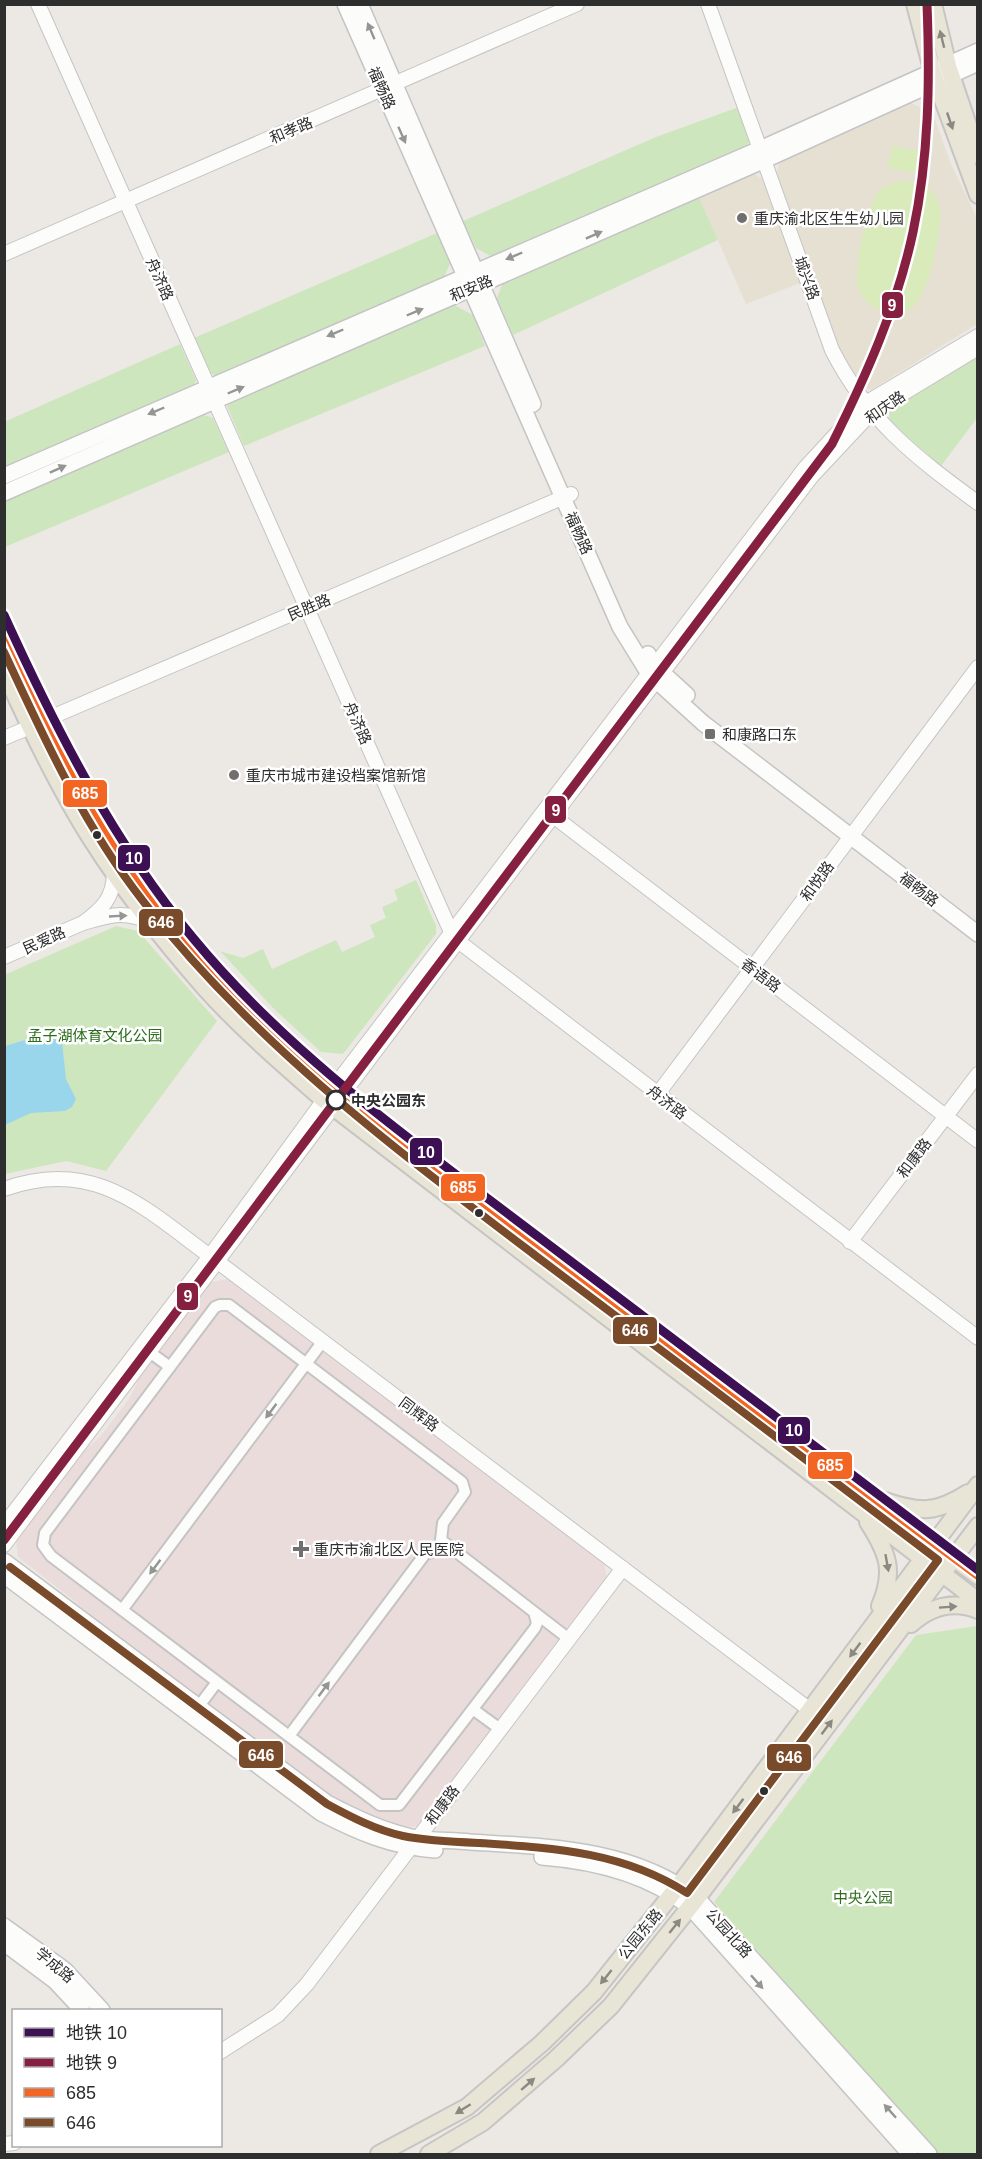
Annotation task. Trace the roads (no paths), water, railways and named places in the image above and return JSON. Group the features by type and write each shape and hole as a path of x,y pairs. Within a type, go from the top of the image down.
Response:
{"main road":[{"name":"福畅路","path":"345,4 388,88 473,280 567,496 620,627 656,674 703,723 978,922"},
{"name":"福畅路","path":"360,4 388,88"},
{"path":"915,4 978,155"},
{"path":"933,4 943,75 978,195"},
{"path":"943,75 978,51"},
{"path":"943,75 978,63"},
{"name":"和安路","path":"4,476 211,394 943,75"},
{"name":"和安路","path":"4,493 211,394"},
{"path":"4,626 47,719 97,813 150,894 221,976 339,1090 445,1174 978,1576"},
{"path":"4,670 30,727 91,838 152,923 206,989 329,1104 978,1601"},
{"name":"福畅路","path":"853,832 978,934"},
{"path":"871,1496 905,1508 930,1510 950,1504 977,1486"},
{"name":"公园东路","path":"378,2154 467,2107 542,2043 594,1992 676,1889 977,1486"},
{"path":"861,1511 882,1543 889,1564 888,1586 869,1630"},
{"name":"公园东路","path":"429,2154 483,2122 564,2052 611,2006 694,1903 978,1526"},
{"name":"公园北路","path":"4,1561 195,1711"},
{"name":"公园北路","path":"4,1575 327,1803 370,1825 413,1843 564,1848 621,1859 676,1889 694,1903 929,2154"},
{"path":"888,1644 924,1612 944,1606 978,1610"},
{"name":"公园北路","path":"694,1903 910,2154"},
{"name":"学成路","path":"4,1926 65,1970 101,2009"},
{"name":"学成路","path":"4,1943 55,1981 81,2009"}],"street":[{"name":"舟济路","path":"38,4 306,609 455,936 657,1095 978,1338"},
{"name":"和孝路","path":"4,254 577,4"},
{"name":"城兴路","path":"708,4 832,350 868,408 899,442 978,502"},
{"name":"和庆路","path":"4,1545 146,1349 455,936 656,674 812,476 868,408 978,336"},
{"name":"和庆路","path":"868,408 978,348"},
{"name":"民胜路","path":"47,719 567,496"},
{"name":"和悦路","path":"657,1095 978,667"},
{"path":"4,738 30,727"},
{"name":"香语路","path":"549,813 978,1141"},
{"path":"83,923 106,904 114,885 114,872"},
{"path":"83,923 120,914 139,917 152,923"},
{"name":"民爱路","path":"4,957 83,923"},
{"name":"和康路","path":"850,1242 978,1074"},
{"name":"同辉路","path":"4,1189 36,1180 65,1177 95,1182 123,1194 214,1259 810,1710"},
{"path":"534,1612 535,1628 405,1801 393,1807 380,1805 51,1556 45,1551 43,1539 215,1307 229,1305 462,1482 465,1492 444,1523 440,1534 445,1545 534,1612 569,1639"},
{"path":"122,1610 323,1341"},
{"name":"和庆路","path":"4,1525 146,1349"},
{"path":"146,1349 170,1367"},
{"path":"289,1736 426,1554 440,1549 457,1554"},
{"name":"和康路","path":"222,2051 278,2014 307,1984 623,1568"},
{"path":"195,1711 217,1682"},
{"path":"474,1710 501,1729"}],"water":[{"path":"45,1034 62,1042 66,1079 76,1099 72,1107 65,1111 31,1113 5,1125 5,1046"}],"metro line":[{"name":"9","path":"4,1540 832,444 879,341 898,287 913,232 922,176 927,119 927,4"},
{"name":"10","path":"4,615 66,742 112,824 137,863 193,938 271,1022 402,1134 978,1570"}],"place":[{"name":"重庆渝北区生生幼儿园","path":"742,218"},
{"name":"和康路口东","path":"710,734"},
{"name":"重庆市城市建设档案馆新馆","path":"234,775"},
{"name":"中央公园东","path":"336,1100"},
{"name":"重庆市渝北区人民医院","path":"301,1549"}],"park label":[{"name":"孟子湖体育文化公园","path":"95,1035"},
{"name":"中央公园","path":"863,1897"}]}
